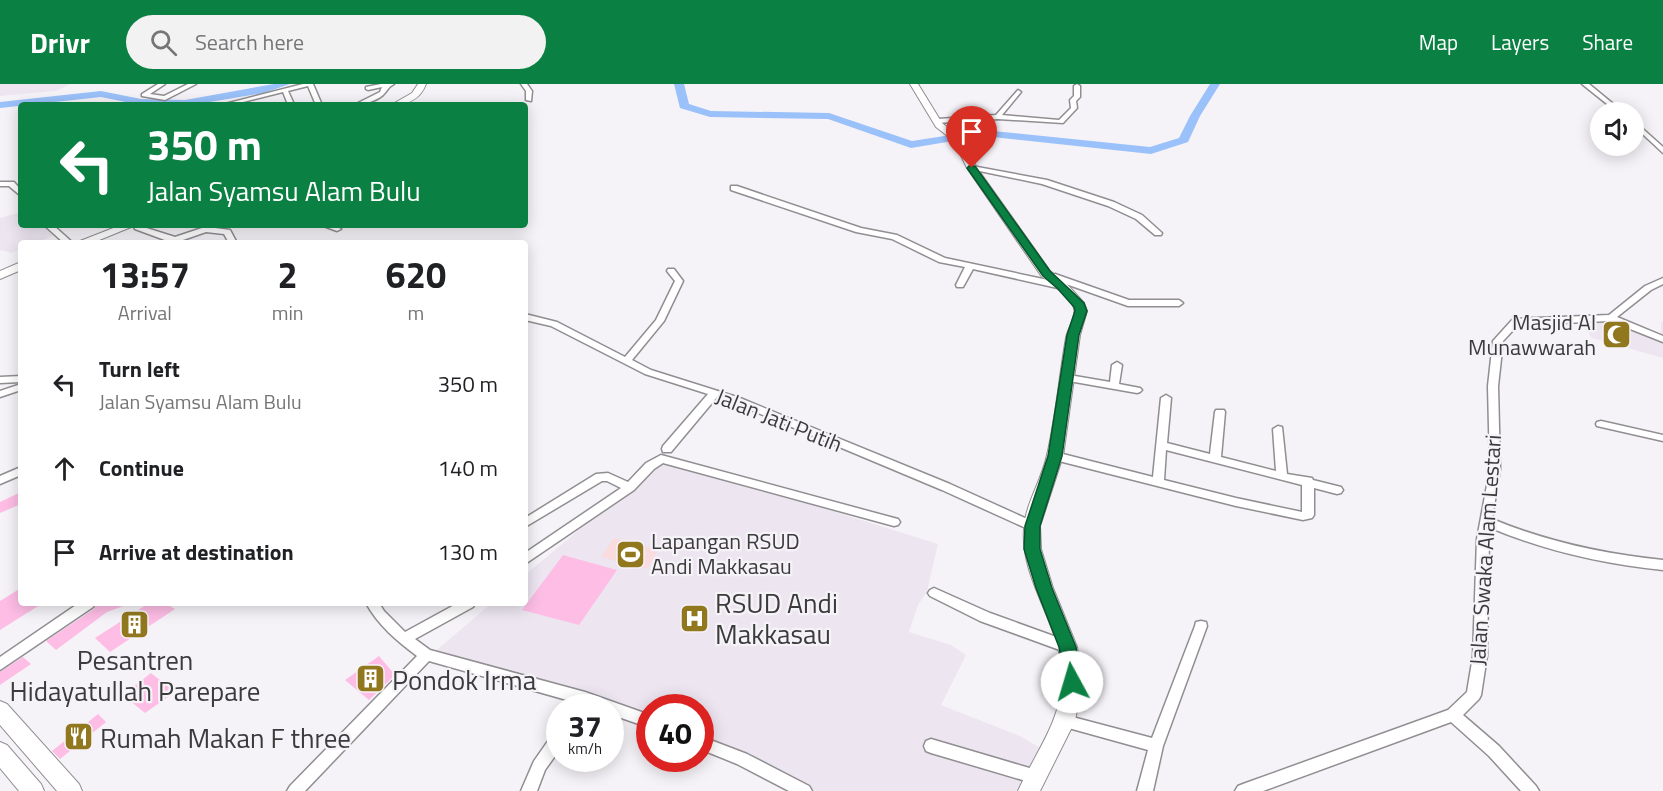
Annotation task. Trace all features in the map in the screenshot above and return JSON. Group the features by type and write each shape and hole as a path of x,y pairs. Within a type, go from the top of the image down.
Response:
{"street":[{"path":"162,84 144,95 165,98 194,84"},
{"path":"237,102 310,84 318,102"},
{"path":"368,88 390,84"},
{"path":"364,102 377,96 390,84"},
{"path":"406,102 419,92 422,84"},
{"path":"406,102 424,92 428,84"},
{"path":"524,84 529,91 529,100"},
{"path":"914,84 938,123 958,140 972,168 1046,274 1062,286 1080,306 1081,311 1073,335 1069,378 1055,456 1032,526 1032,549 1044,588 1068,647 1072,682 1065,721 1032,784 931,746"},
{"path":"1585,84 1608,102"},
{"path":"938,123 998,117 1061,122 1074,108 1073,100 1077,96 1077,87"},
{"path":"285,91 290,102"},
{"path":"998,117 1018,92"},
{"path":"1644,133 1663,151"},
{"path":"972,168 1044,182 1111,204 1139,217 1158,234"},
{"path":"0,184 11,184 18,191"},
{"path":"734,188 849,227 894,237 936,258 1062,286"},
{"path":"52,228 66,240"},
{"path":"91,240 130,228"},
{"path":"101,240 132,228"},
{"path":"142,228 171,240"},
{"path":"179,240 200,228"},
{"path":"207,228 226,232 231,240"},
{"path":"960,285 970,266"},
{"path":"0,275 18,267"},
{"path":"628,359 660,321 665,311 679,281 671,271"},
{"path":"0,279 18,272"},
{"path":"1046,274 1128,303 1179,303"},
{"path":"1663,281 1648,288 1611,318 1663,339"},
{"name":"Jalan Jati Putih","path":"528,318 554,324 628,359 648,372 746,404 946,487 1032,526"},
{"name":"Jalan Swaka Alam Lestari","path":"1243,791 1277,785 1453,715 1474,695 1480,656 1483,539 1494,469 1493,386 1498,341 1515,322 1611,318"},
{"path":"1114,386 1117,365"},
{"path":"4,380 18,373"},
{"path":"1069,378 1137,390"},
{"path":"0,394 18,388"},
{"path":"668,449 714,394"},
{"path":"1158,482 1166,398"},
{"path":"1215,458 1220,412"},
{"path":"1601,424 1663,438"},
{"path":"1278,429 1282,475"},
{"path":"1161,445 1337,490"},
{"path":"1055,456 1236,502 1303,516 1308,515 1308,481"},
{"path":"528,557 630,487 660,459 894,522"},
{"path":"0,480 18,472"},
{"path":"528,522 600,477 608,477 630,487"},
{"path":"1486,521 1521,536 1564,549 1597,557 1663,565"},
{"path":"934,593 985,617 1068,647"},
{"path":"0,664 85,606"},
{"path":"374,606 379,615 404,639 426,655 552,694"},
{"path":"404,639 464,606"},
{"path":"1145,791 1156,746 1201,626"},
{"path":"296,791 426,655"},
{"path":"0,710 65,789"},
{"path":"1453,715 1494,752 1531,791"},
{"path":"1065,721 1156,746"},
{"path":"714,748 742,759 804,791"},
{"path":"0,752 33,791"},
{"path":"529,791 539,766 546,756"}],"shaded area":[{"path":"0,84 70,84 56,91 0,96"},
{"path":"18,213 18,228 45,228 53,236 43,240 18,240 18,250 12,253 0,250 0,218"},
{"path":"1616,320 1661,334 1661,321 1663,322 1663,358 1592,338 1582,325"},
{"name":"RSUD Andi Makkasau","path":"661,461 775,493 938,544 927,592 918,605 909,632 951,645 966,655 941,705 1020,736 1046,751 1025,791 816,791 745,753 714,741 714,694 636,694 636,712 624,709 624,694 574,694 433,653 488,606 528,606 528,572"},
{"name":"Lapangan RSUD Andi Makkasau","path":"614,538 658,550 647,569 601,557"}],"building":[{"path":"18,493 18,505 0,513 0,502"},
{"path":"563,555 617,570 579,625 522,610 528,606 528,602"},
{"path":"18,590 18,606 38,606 0,630 0,601"},
{"path":"96,606 124,606 107,612 56,650 46,641"},
{"name":"Pesantren Hidayatullah Parepare","path":"144,606 170,606 175,609 110,652 95,638"},
{"name":"Pondok Irma","path":"379,656 395,675 369,700 345,680"},
{"path":"23,657 31,664 0,685 0,672"},
{"path":"151,673 175,692 145,713 123,695"},
{"name":"Rumah Makan F three","path":"98,714 106,722 60,759 52,751"}],"waterway":[{"path":"191,102 264,90 285,84"},
{"path":"679,84 684,106 710,114 829,116 911,145 983,133 1151,151 1184,140 1195,116 1215,84"},
{"path":"28,102 101,94 141,102"},
{"path":"0,105 18,103"}],"place":[{"name":"Masjid Al Munawwarah","path":"1617,335"},
{"name":"Lapangan RSUD Andi Makkasau","path":"630,554"},
{"name":"RSUD Andi Makkasau","path":"694,618"},
{"name":"Pesantren Hidayatullah Parepare","path":"135,624"},
{"name":"Pondok Irma","path":"371,679"},
{"name":"Rumah Makan F three","path":"79,737"}],"route":[{"path":"972,168 1046,274 1062,286 1080,306 1081,311 1073,335 1069,378 1055,456 1032,526 1032,549 1044,588 1068,647 1072,682"}]}
